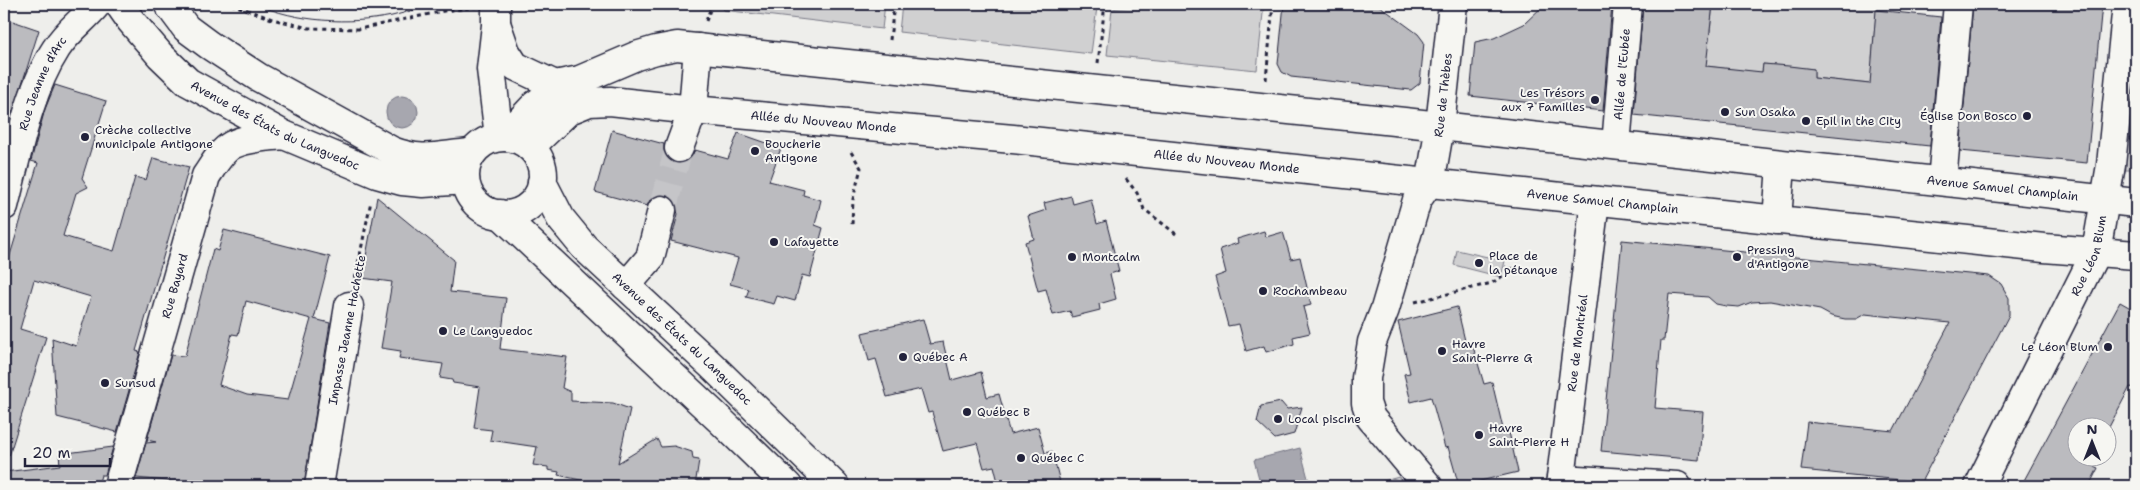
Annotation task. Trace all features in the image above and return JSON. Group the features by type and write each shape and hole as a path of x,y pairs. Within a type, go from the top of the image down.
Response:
{"street":[{"name":"Rue Jeanne d'Arc","path":"4,206 36,90 46,65 67,35 97,4"},
{"name":"Avenue des États du Languedoc","path":"119,4 160,55 188,82 284,135 377,174 402,181 423,183 465,180"},
{"path":"168,4 186,28 250,72 392,151 410,157 428,159 472,154"},
{"name":"Rue de Thèbes","path":"1428,184 1440,126 1453,4"},
{"name":"Allée de l'Eubée","path":"1616,146 1628,4"},
{"path":"1942,181 1958,4"},
{"name":"Rue Léon Blum","path":"1979,486 2096,252 2106,201 2127,4"},
{"path":"498,11 491,69 502,137"},
{"path":"498,11 506,52 515,66 555,85 582,80"},
{"path":"502,137 535,105 554,90 656,50 677,46 1440,126"},
{"path":"679,148 693,110 698,48"},
{"name":"Allée du Nouveau Monde","path":"530,147 569,110 589,102 610,101 1100,148 1428,184"},
{"name":"Avenue Samuel Champlain","path":"1440,126 2136,203"},
{"name":"Rue Bayard","path":"118,486 206,176 218,158 232,146 253,139 284,135"},
{"path":"502,137 523,142 530,147 538,157 542,169 542,182 539,193 532,203 523,210 512,214 487,211 469,193 465,180 468,162 472,154 489,140 502,137"},
{"path":"1777,220 1781,165"},
{"name":"Avenue des États du Languedoc","path":"542,182 561,219 584,247 762,413 836,486"},
{"path":"1428,184 1417,200 1385,309 1372,342 1366,378 1366,403 1372,418 1428,486"},
{"name":"Avenue Samuel Champlain","path":"1428,184 2136,255"},
{"name":"Rue de Montréal","path":"1561,483 1595,201"},
{"path":"626,286 650,258 662,210"},
{"path":"500,214 713,413 788,486"},
{"name":"Impasse Jeanne Hachette","path":"319,486 349,306"},
{"path":"1561,483 1677,486"}],"path":[{"path":"231,4 272,20 309,28 359,29 444,11 498,11"},
{"path":"549,4 676,4"},
{"path":"887,68 894,4"},
{"path":"1095,90 1105,4"},
{"path":"1264,108 1273,4"},
{"path":"852,125 850,150 861,168 853,200 852,226"},
{"path":"1100,148 1108,164 1123,176 1137,193 1144,209 1176,234"},
{"name":"Impasse Jeanne Hachette","path":"349,306 377,174"},
{"path":"1385,309 1492,283 1513,269 1505,267"}],"shaded area":[{"path":"724,4 885,4 882,29 723,10"},
{"path":"902,4 1083,4 1097,7 1091,54 899,32"},
{"path":"1145,4 1264,4 1257,70 1107,55 1112,9"},
{"path":"1713,4 1877,4 1872,58 1879,85 1814,78 1814,69 1763,64 1762,73 1698,65 1700,41 1709,41"},
{"path":"2136,48 2136,170 2120,170"},
{"path":"402,96 414,100 418,112 414,124 402,128 390,124 386,112 390,100"},
{"name":"Place de la pétanque","path":"1457,250 1505,261 1501,277 1454,265"},
{"path":"1300,448 1310,486 1261,486 1254,460"},
{"path":"1399,477 1401,486 1364,486"}],"building":[{"path":"1284,4 1377,4 1418,34 1424,42 1420,83 1411,90 1291,77 1282,72 1278,64"},
{"path":"1545,4 1612,4 1603,111 1470,96 1475,42 1494,38 1524,24"},
{"path":"1643,4 1713,4 1706,66 1762,72 1763,64 1789,66 1814,69 1814,78 1870,84 1876,10 1941,17 1930,146 1634,115"},
{"name":"Église Don Bosco","path":"1973,4 2047,4 2070,6 2070,4 2102,4 2087,163 1960,151"},
{"path":"4,18 39,30 4,141"},
{"path":"55,85 106,101 82,178 88,187 76,193 63,236 114,251 135,177 146,180 153,158 189,167 136,351 140,352 117,432 57,417 52,338 76,346 91,297 34,280 20,329 46,337 9,456 4,455 4,275 38,163 31,161 45,109"},
{"path":"612,130 664,144 667,158 674,163 682,163 689,160 695,150 728,159 738,133 781,148 769,181 804,190 803,195 821,200 815,225 823,228 810,277 802,275 795,301 777,296 774,304 746,297 749,289 730,284 738,258 671,241 678,214 673,199 666,195 657,195 650,200 647,206 595,192"},
{"name":"Montcalm","path":"1071,196 1073,204 1091,199 1097,224 1106,221 1119,271 1110,274 1116,299 1099,304 1100,310 1072,317 1070,311 1053,315 1046,289 1038,291 1025,242 1034,239 1028,216 1046,210 1044,203"},
{"name":"Le Languedoc","path":"377,197 454,260 450,292 506,298 500,349 567,357 562,388 571,392 571,401 613,403 630,409 618,463 657,439 661,447 674,446 692,452 693,459 699,460 695,486 582,486 589,482 558,475 559,472 548,470 548,467 533,465 537,447 490,440 492,430 474,428 480,387 453,383 452,380 440,378 443,364 399,358 401,351 381,348 392,282 362,278"},
{"path":"224,230 330,257 314,319 330,323 304,486 220,486 136,478 146,443 156,442 147,440 171,355 185,356 213,249 218,251","holes":["246,301 311,319 288,400 247,395 219,385 232,334 238,335"]},
{"name":"Rochambeau","path":"1264,231 1266,237 1283,232 1291,259 1300,257 1311,305 1303,307 1310,333 1293,337 1294,344 1266,352 1264,346 1246,351 1239,324 1228,326 1215,277 1226,273 1220,249 1238,243 1237,239"},
{"path":"1622,240 1989,276 2001,284 2009,298 2009,315 1921,482 1801,470 1807,422 1893,431 1950,323 1865,314 1856,319 1845,319 1831,316 1820,310 1770,301 1752,302 1739,307 1716,304 1708,297 1669,294 1664,340 1661,340 1655,408 1703,412 1699,460 1601,451"},
{"path":"2120,302 2136,311 2136,388 2130,387 2114,418 2068,418 2068,468 2098,468 2089,486 2021,486"},
{"path":"1457,307 1466,345 1472,343 1484,384 1492,382 1504,433 1509,432 1518,472 1459,486 1448,447 1445,448 1431,397 1411,402 1404,374 1410,373 1398,322"},
{"path":"923,319 930,344 943,342 952,380 981,372 987,397 999,394 1010,434 1038,427 1045,453 1052,451 1061,486 999,486 994,466 984,468 977,443 943,451 932,412 928,413 921,389 887,397 876,359 869,361 862,333"},
{"name":"Local piscine","path":"1281,402 1287,409 1302,407 1294,434 1275,439 1257,422 1261,406"},
{"path":"113,447 105,475 101,475 98,486 6,486 5,472 60,465 59,454"}],"tunnel":[{"path":"662,210 679,148"}],"tram line":[{"path":"256,4 288,15 340,21 375,19 440,4"},
{"path":"316,4 370,4"}],"place":[{"name":"Les Trésors aux 7 Familles","path":"1595,100"},
{"name":"Sun Osaka","path":"1725,112"},
{"name":"Église Don Bosco","path":"2027,116"},
{"name":"Epil in the City","path":"1806,121"},
{"name":"Crèche collective municipale Antigone","path":"85,137"},
{"name":"Boucherie Antigone","path":"755,151"},
{"name":"Lafayette","path":"774,242"},
{"name":"Montcalm","path":"1072,257"},
{"name":"Pressing d'Antigone","path":"1737,257"},
{"name":"Place de la pétanque","path":"1479,263"},
{"name":"Rochambeau","path":"1263,291"},
{"name":"Le Languedoc","path":"443,331"},
{"name":"Le Léon Blum","path":"2108,347"},
{"name":"Havre Saint-Pierre G","path":"1442,351"},
{"name":"Québec A","path":"903,357"},
{"name":"Sunsud","path":"105,383"},
{"name":"Québec B","path":"967,412"},
{"name":"Local piscine","path":"1278,419"},
{"name":"Havre Saint-Pierre H","path":"1479,435"},
{"name":"Québec C","path":"1021,458"}]}
